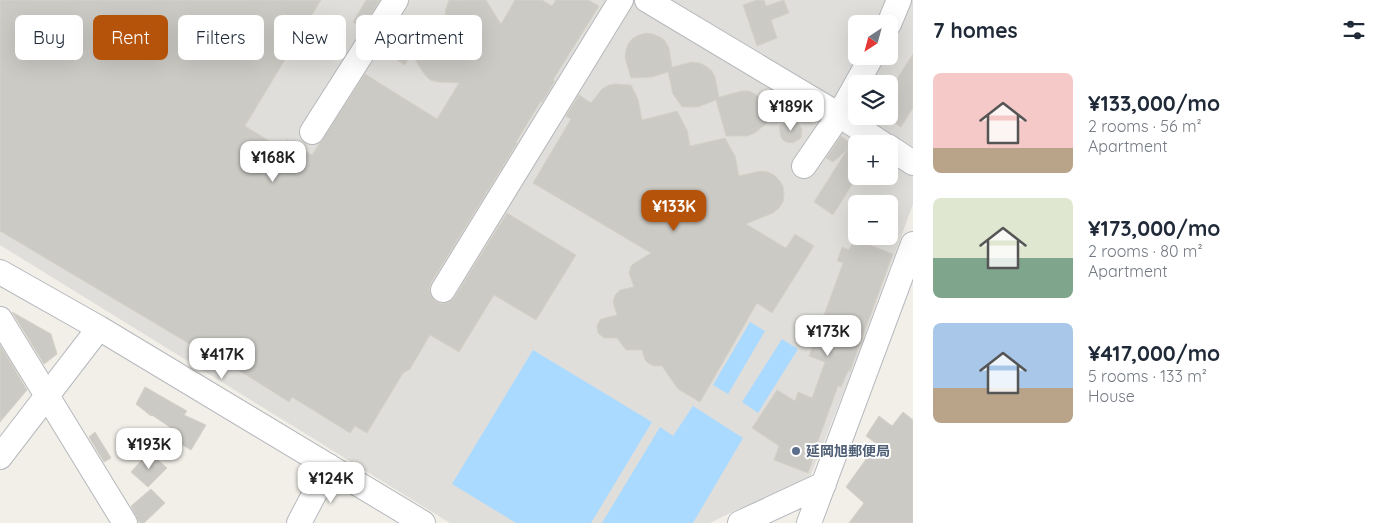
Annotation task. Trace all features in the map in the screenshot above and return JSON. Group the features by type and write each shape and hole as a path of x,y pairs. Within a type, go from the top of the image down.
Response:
{"street":[{"path":"312,132 396,0"},
{"path":"443,290 621,0"},
{"path":"647,0 870,135"},
{"path":"893,15 899,0"},
{"path":"804,166 839,115 867,65"},
{"path":"898,153 913,163"},
{"path":"809,523 913,244"},
{"path":"1,277 98,328 423,523"},
{"path":"0,319 125,523"},
{"path":"0,457 98,328"},
{"path":"299,523 329,466"},
{"path":"740,523 824,484"}],"shaded area":[{"path":"0,0 913,0 913,204 898,245 898,195 848,195 848,245 898,245 850,376 808,482 738,509 710,523 450,523 0,245"}],"water":[{"path":"750,322 765,331 728,394 713,385"},
{"path":"782,339 798,349 758,413 742,402"},
{"path":"533,350 652,422 591,523 516,523 452,484"},
{"path":"693,406 743,438 693,523 602,523 660,427 673,436"}],"building":[{"path":"0,0 321,0 312,15 274,15 274,60 285,60 245,126 282,149 287,140 312,155 365,74 437,119 459,83 430,80 415,60 482,60 482,15 445,15 449,0 486,0 501,24 515,0 542,0 552,6 556,0 588,0 599,6 429,289 435,301 442,304 454,298 507,213 576,255 536,320 494,295 459,352 430,335 410,369 403,373 367,433 355,426 350,433 292,397 289,402 221,359 220,362 0,231"},
{"path":"366,0 380,0 370,15 357,15"},
{"path":"757,0 764,0 766,6 784,0 789,13 771,20 777,38 757,46 743,5"},
{"path":"646,33 653,34 665,41 669,48 672,67 692,62 700,63 712,71 719,97 742,91 749,91 755,94 761,99 764,106 767,123 755,133 747,136 726,136 716,100 698,107 682,107 673,94 668,72 652,77 631,78 625,58 628,44 633,38"},
{"path":"913,54 913,108 901,127 898,125 898,77"},
{"path":"397,60 408,60 405,65"},
{"path":"615,84 631,85 638,99 642,120 677,111 687,130 690,146 725,138 735,156 739,176 760,171 774,175 783,186 783,202 773,213 746,224 786,248 795,234 814,246 772,313 757,303 700,402 678,389 662,366 654,366 648,363 642,350 626,350 617,338 604,338 598,333 597,325 601,319 617,315 613,302 615,295 620,290 634,287 629,273 631,266 651,253 533,183 571,119 566,116 579,95 591,103 602,89"},
{"path":"791,121 798,123 802,129 801,138 793,143 783,140 779,126"},
{"path":"841,136 848,141 848,185 852,185 833,215 814,202 847,150 833,162 826,158"},
{"path":"851,245 870,245 893,254 850,371 848,371 841,387 838,386 808,473 774,460 779,446 752,428 777,390 795,401 798,392 812,398 825,362 809,356 843,263 837,261 842,247 849,250"},
{"path":"12,312 51,334 57,354 44,364"},
{"path":"0,345 27,390 0,422"},
{"path":"145,387 187,411 184,415 206,425 191,450 176,441 180,434 136,404"},
{"path":"903,412 913,420 913,523 849,523 864,503 846,487 877,444 866,436 879,416 892,426"},
{"path":"95,432 111,458 104,462 89,437"},
{"path":"149,452 167,468 148,487 131,472"},
{"path":"151,489 165,503 144,523 139,523 131,506"}],"place":[{"name":"延岡旭郵便局","path":"796,451"}]}
